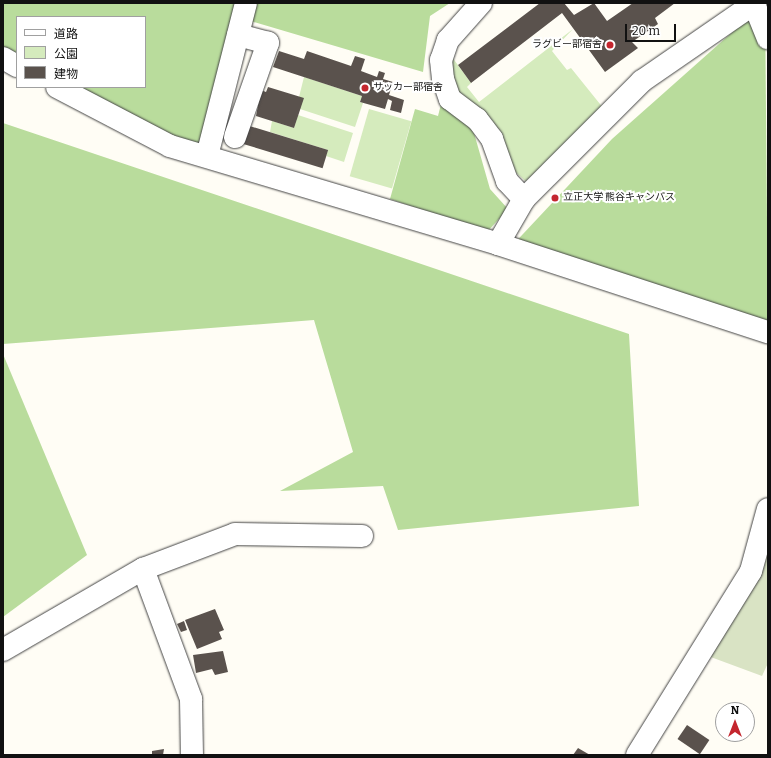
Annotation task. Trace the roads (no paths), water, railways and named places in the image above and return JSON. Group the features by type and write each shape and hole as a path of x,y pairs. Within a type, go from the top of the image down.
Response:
{"street":[{"path":"208,156 246,3"},
{"path":"481,3 448,40 442,60 443,79 450,99 477,119 492,139 507,181 524,199"},
{"path":"498,244 524,199 642,81 755,4 768,38"},
{"path":"235,137 268,43 238,35"},
{"path":"3,58 16,65"},
{"path":"59,88 170,146 208,156 498,244 768,332"},
{"path":"637,755 752,570 768,508"},
{"path":"3,650 143,569 235,534 362,536"},
{"path":"143,569 191,699 192,755"}],"place":[{"name":"ラグビー部宿舎","path":"610,45"},
{"name":"サッカー部宿舎","path":"365,88"},
{"name":"立正大学 熊谷キャンパス","path":"555,198"}]}
